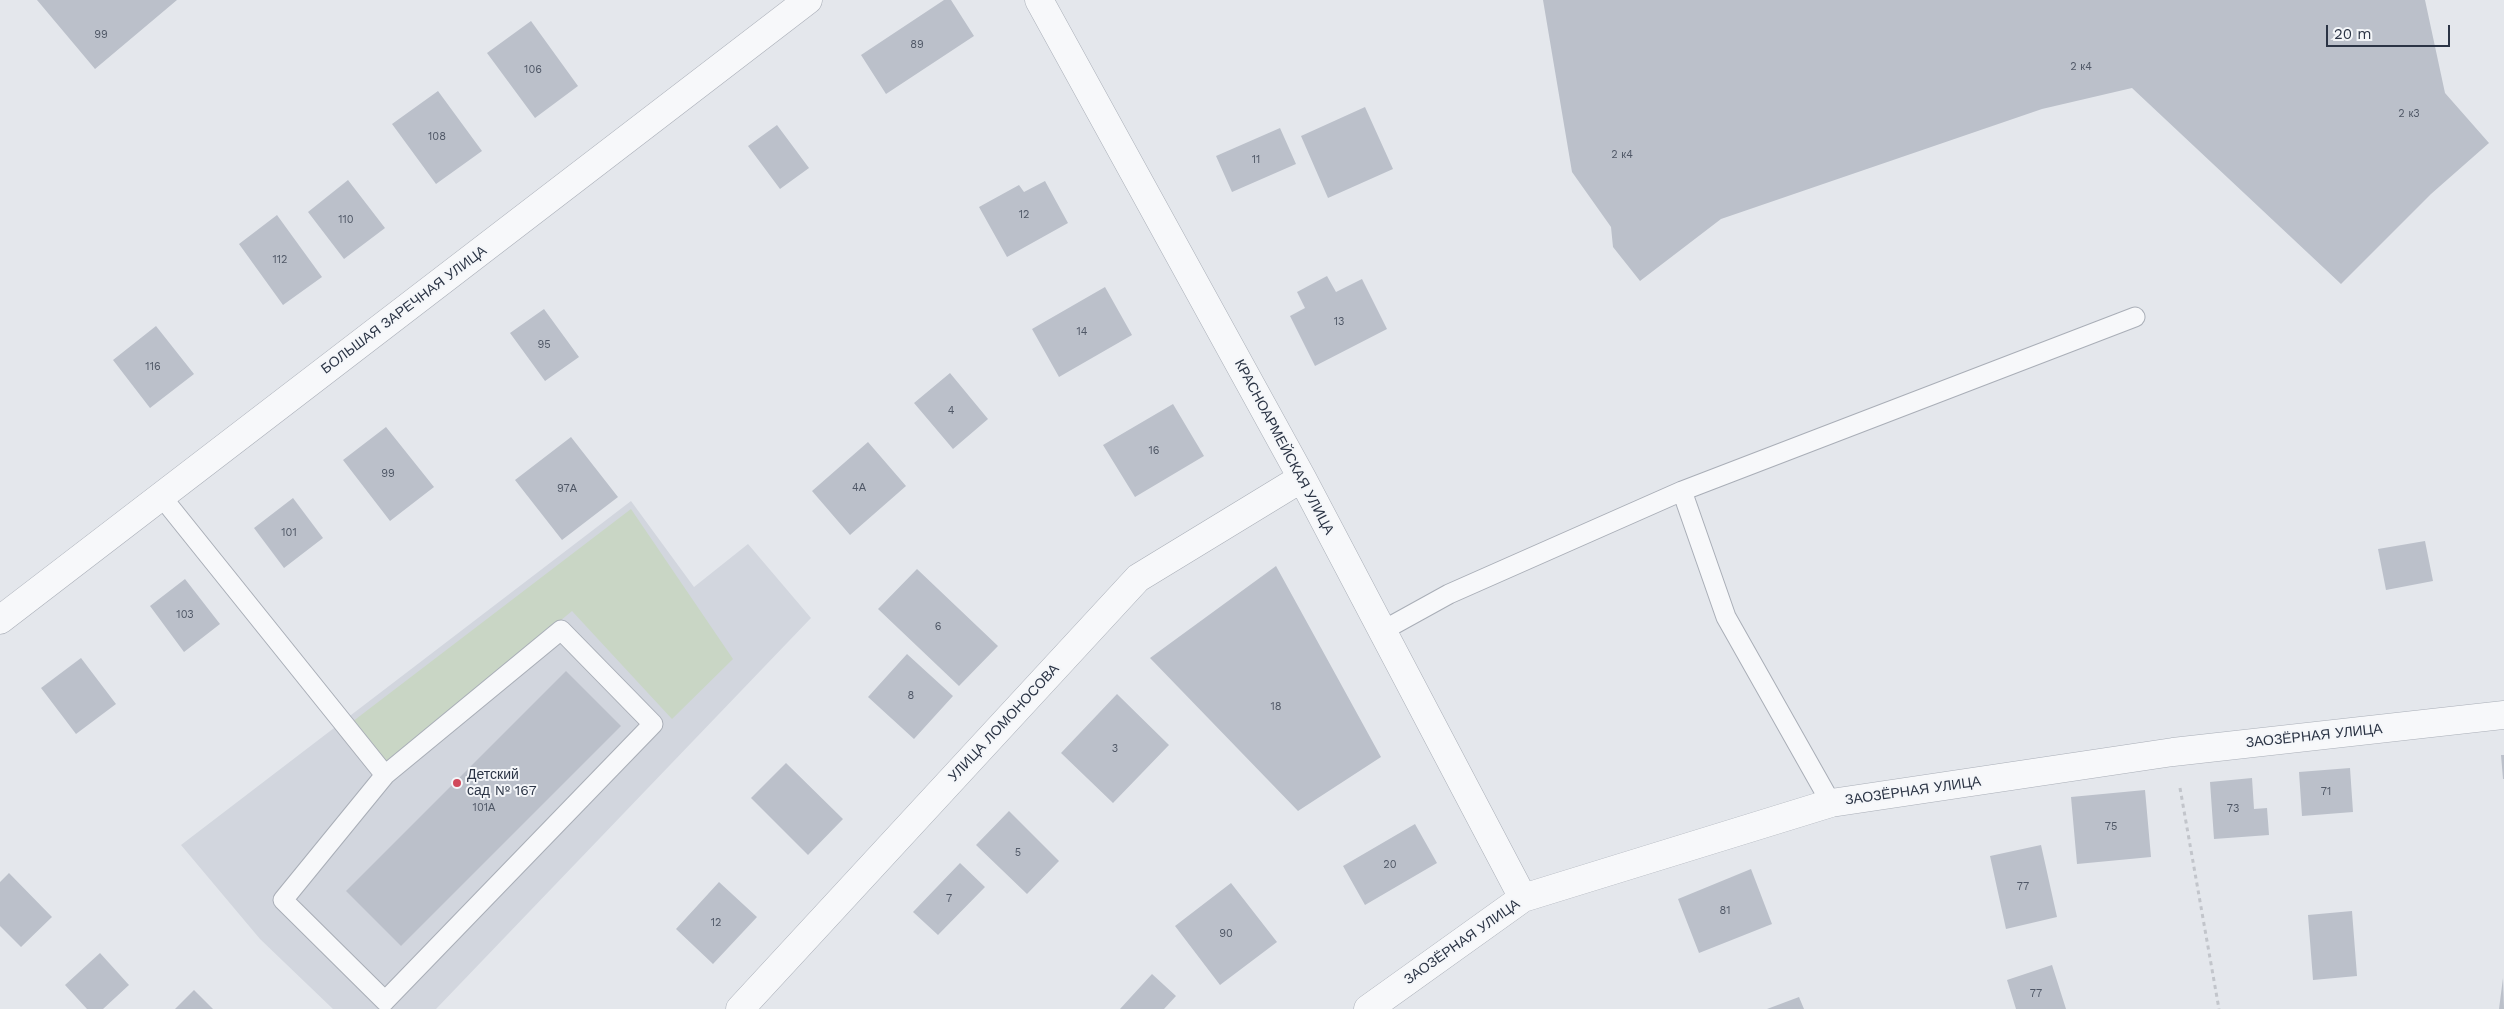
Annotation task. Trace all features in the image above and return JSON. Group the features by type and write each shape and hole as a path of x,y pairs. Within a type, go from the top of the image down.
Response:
{"street":[{"name":"БОЛЬШАЯ ЗАРЕЧНАЯ УЛИЦА","path":"0,620 808,0"},
{"name":"КРАСНОАРМЕЙСКАЯ УЛИЦА","path":"1039,0 1302,478 1523,898"},
{"name":"УЛИЦА ЛОМОНОСОВА","path":"740,1009 1138,578 1302,478"},
{"name":"ЗАОЗЁРНАЯ УЛИЦА","path":"1368,1009 1523,898 1831,803 2173,752 2504,715"}],"lane":[{"path":"1382,631 1449,594 1682,490 2136,317"},
{"path":"1682,490 1726,617 1831,803"},
{"path":"161,496 385,775"},
{"path":"561,630 653,724 385,1000 283,900 385,775 561,630"}],"path":[{"path":"2173,752 2219,1009"}],"shaded area":[{"name":"Детский сад № 167","path":"631,501 694,587 748,544 811,618 436,1009 333,1009 260,939 181,845"}],"green space":[{"path":"631,509 733,659 672,719 572,611 388,764 352,722"}],"building":[{"path":"37,0 177,0 95,69"},
{"path":"944,0 951,0 974,36 886,94 861,55"},
{"path":"1543,0 2425,0 2445,93 2489,143 2431,194 2341,284 2132,88 2042,109 1721,219 1640,281 1613,247 1611,227 1572,172"},
{"path":"531,21 578,86 535,118 487,53"},
{"path":"438,91 482,151 436,184 392,124"},
{"path":"1365,107 1393,169 1328,198 1301,136"},
{"path":"777,125 809,168 780,189 748,146"},
{"path":"1280,128 1296,164 1232,192 1216,156"},
{"path":"348,180 385,228 344,259 308,212"},
{"path":"1045,181 1068,223 1007,257 979,207 1019,185 1024,192"},
{"path":"277,215 322,277 283,305 239,244"},
{"path":"1327,276 1336,292 1362,279 1387,329 1315,366 1290,316 1305,308 1297,292"},
{"path":"1105,287 1132,335 1059,377 1032,329"},
{"path":"544,309 579,357 545,381 510,333"},
{"path":"156,326 194,374 150,408 113,360"},
{"path":"950,373 988,419 953,449 914,403"},
{"path":"1173,404 1204,456 1135,497 1103,445"},
{"path":"386,427 434,487 390,521 343,460"},
{"path":"571,437 618,497 562,540 515,480"},
{"path":"868,442 906,486 850,535 812,491"},
{"path":"293,498 323,538 284,568 254,528"},
{"path":"2425,541 2433,581 2386,590 2378,549"},
{"path":"1276,566 1381,757 1298,811 1150,658"},
{"path":"917,569 998,646 959,686 878,609"},
{"path":"185,579 220,624 184,652 150,606"},
{"path":"907,654 953,696 914,739 868,697"},
{"path":"81,658 116,704 76,734 41,688"},
{"path":"566,671 621,726 401,946 346,891"},
{"path":"1117,694 1169,745 1113,803 1061,753"},
{"path":"2501,755 2504,755 2504,779 2503,779"},
{"path":"786,763 843,819 808,855 751,798"},
{"path":"2350,768 2353,812 2302,816 2299,772"},
{"path":"2252,778 2254,809 2267,808 2269,835 2214,839 2210,782"},
{"path":"2145,790 2151,857 2077,864 2071,797"},
{"path":"1009,811 1059,861 1027,894 976,845"},
{"path":"1415,824 1437,863 1365,905 1343,866"},
{"path":"2041,845 2057,917 2006,929 1990,856"},
{"path":"960,863 985,887 938,935 913,912"},
{"path":"1751,869 1772,924 1699,953 1678,899"},
{"path":"9,873 52,917 21,947 0,926 0,882"},
{"path":"719,882 757,917 713,964 676,929"},
{"path":"1231,883 1277,942 1220,985 1175,926"},
{"path":"2352,911 2357,976 2313,980 2308,915"},
{"path":"100,953 129,985 103,1009 87,1009 65,985"},
{"path":"2052,965 2066,1009 2016,1009 2007,980"},
{"path":"1152,974 1176,996 1164,1009 1120,1009"},
{"path":"2503,978 2504,1009 2499,1009"},
{"path":"194,990 213,1009 175,1009"},
{"path":"1799,997 1804,1009 1767,1009"}],"place":[{"name":"Детский сад № 167","path":"457,783"}]}
